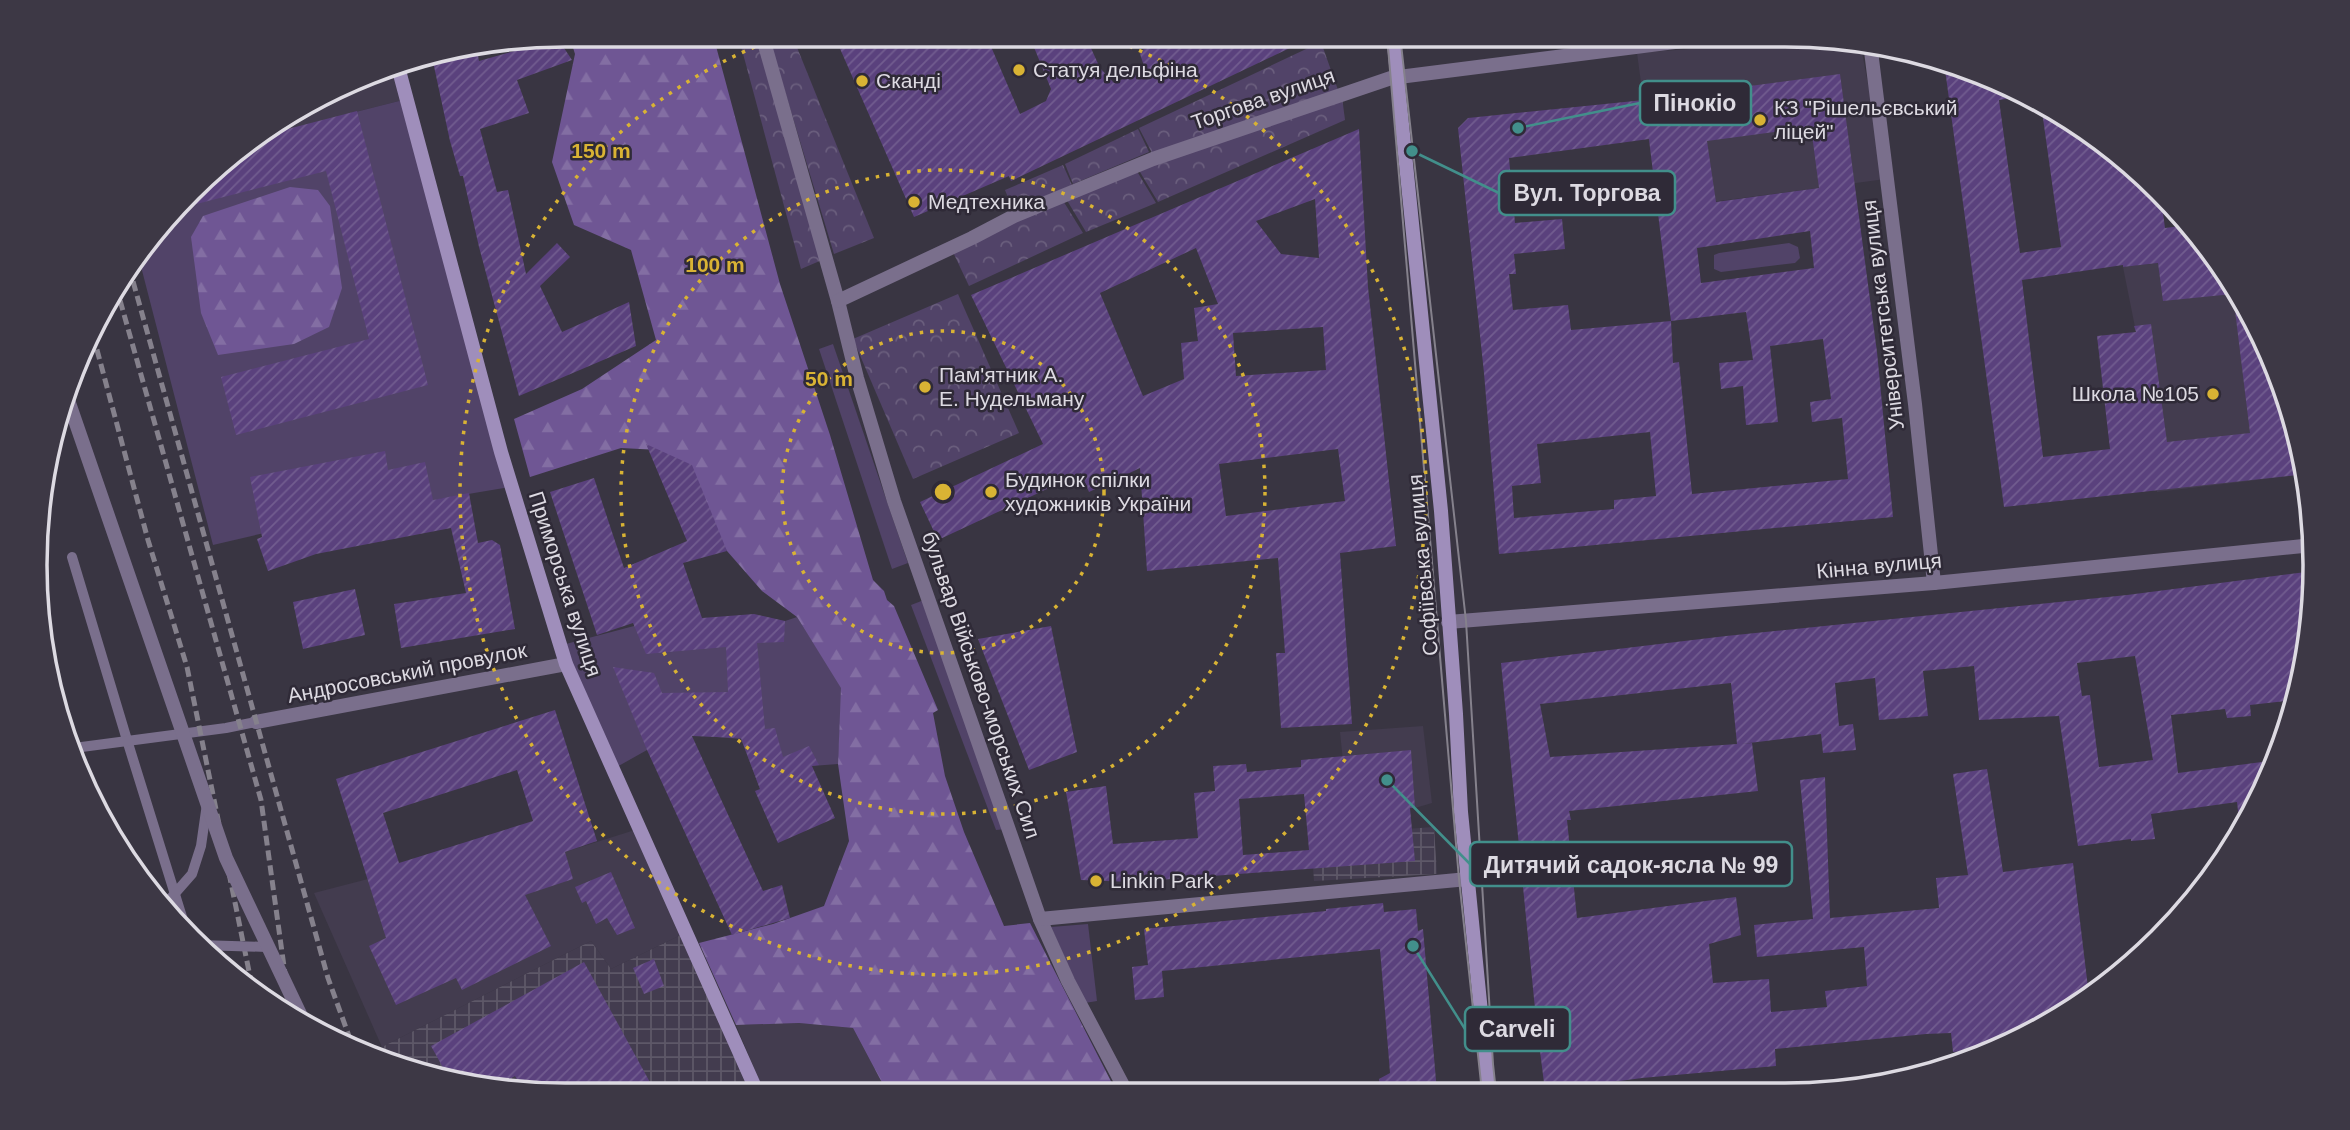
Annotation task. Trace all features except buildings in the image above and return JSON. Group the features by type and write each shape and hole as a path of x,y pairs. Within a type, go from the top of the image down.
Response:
{"main road":[{"name":"Софіївська вулиця","path":"1394,47 1441,511 1461,812 1488,1083"},
{"name":"Приморська вулиця","path":"400,75 502,452 566,664 753,1083"}],"street":[{"name":"бульвар Військово-морських Сил","path":"765,47 838,301 857,379 894,501 1040,919 1068,981 1122,1083"},
{"name":"Торгова вулиця","path":"838,301 1014,216 1153,159 1395,77 1635,47"},
{"name":"Університетська вулиця","path":"1871,55 1934,583"},
{"path":"71,410 226,858 295,1006"},
{"name":"Кінна вулиця","path":"1448,622 1934,583 2302,546"},
{"name":"Андросовський провулок","path":"256,722 566,664"},
{"path":"1040,919 1468,879"}],"lane":[{"path":"72,557 180,910"},
{"path":"81,747 256,722"},
{"path":"170,899 192,874 201,846 206,804"},
{"path":"216,946 267,947"}],"shaded area":[{"name":"КЗ \"Рішельєвський ліцей\"","path":"1716,47 1785,47 1862,53 1886,179 1658,209 1637,53"},
{"path":"397,76 403,100 285,130 336,101"},
{"name":"Школа №105","path":"2202,258 2233,306 2263,367 2285,431 2295,475 2157,492 2136,332 2123,267"},
{"path":"1423,726 1432,803 1415,808 1361,812 1348,810 1340,732"},
{"path":"1434,827 1437,874 1314,881 1311,836"},
{"path":"638,829 685,933 611,969 591,941 382,1047 314,893 368,879 378,911"},
{"path":"685,933 752,1083 531,1082 464,1073 399,1055 382,1047 591,941 611,969"},
{"path":"799,1023 853,1028 882,1083 760,1083 736,1025"}],"green space":[{"path":"573,47 716,47 780,284 830,435 873,580 894,606 938,710 933,713 945,776 964,832 1004,926 1030,923 1112,1083 882,1083 853,1028 799,1023 736,1025 699,943 773,924 824,906 849,841 838,764 841,688 797,617 762,591 727,551 659,450 621,448 530,477 514,419 582,389 656,340 631,250 574,225 552,162 575,54"},
{"path":"741,47 760,47 822,260 801,269"},
{"path":"772,47 797,47 874,238 834,254"},
{"path":"1310,47 1323,47 1338,90 1152,153 1139,128"},
{"path":"1342,97 1345,120 1158,202 1137,167"},
{"path":"403,100 510,487 398,506 213,545 141,268 199,199 250,154 285,130"},
{"path":"1138,129 1149,152 1073,184 1065,164"},
{"path":"1063,165 1072,185 1013,210 1005,190"},
{"path":"1135,168 1156,203 1086,232 1065,197"},
{"path":"290,187 318,190 330,206 342,288 329,327 294,344 218,355 201,313 191,237 203,216"},
{"path":"1062,199 1083,233 969,286 952,250"},
{"path":"1789,243 1798,247 1800,258 1795,263 1721,272 1714,269 1714,255 1719,253"},
{"path":"958,294 1019,433 913,479 853,339"},
{"path":"833,344 908,563 892,569 819,349"},
{"path":"924,600 1006,829 996,830 911,605"},
{"path":"797,617 842,688 838,764 812,766 760,789 741,739 704,736 703,732 647,750 615,768 562,645 634,626 667,621 785,621"},
{"path":"1088,924 1097,1001 1085,1003 1051,927"}],"tram line":[{"path":"1388,47 1459,879 1481,1083"},
{"path":"1401,47 1466,621 1495,1083"}],"railway":[{"path":"133,281 328,978 348,1035"},
{"path":"120,301 261,800 289,1002"},
{"path":"96,347 148,540 187,667 250,976"}],"place":[{"name":"Статуя дельфіна","path":"1019,70"},
{"name":"Сканді","path":"862,81"},
{"name":"КЗ \"Рішельєвський ліцей\"","path":"1760,120"},
{"name":"Пінокіо","path":"1518,128"},
{"name":"Вул. Торгова","path":"1412,151"},
{"name":"Медтехника","path":"914,202"},
{"name":"Пам'ятник А. Е. Нудельману","path":"925,387"},
{"name":"Школа №105","path":"2213,394"},
{"name":"Будинок спілки художників України","path":"991,492"},
{"name":"Дитячий садок-ясла № 99","path":"1387,780"},
{"name":"Linkin Park","path":"1096,881"},
{"name":"Carveli","path":"1413,946"}]}
